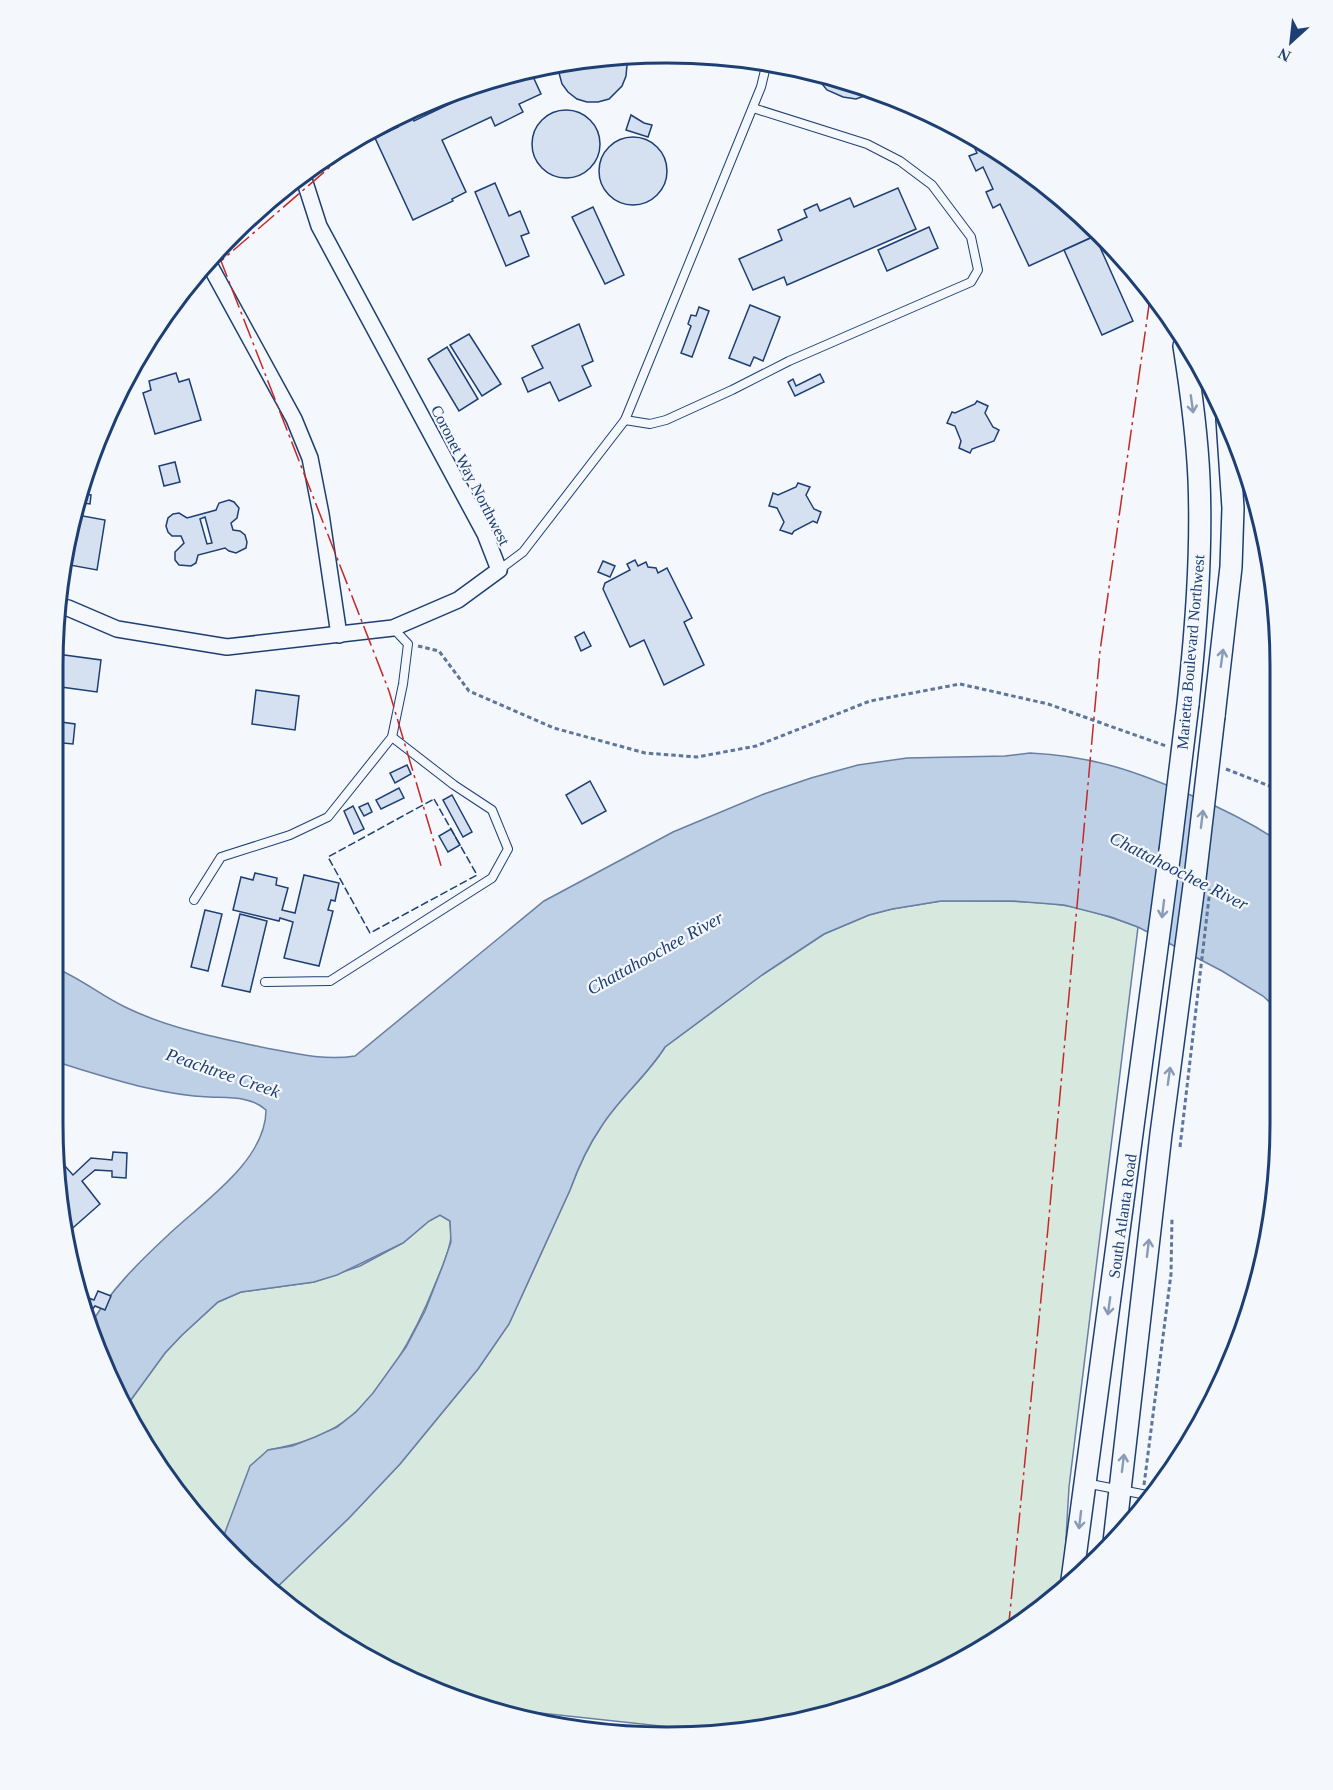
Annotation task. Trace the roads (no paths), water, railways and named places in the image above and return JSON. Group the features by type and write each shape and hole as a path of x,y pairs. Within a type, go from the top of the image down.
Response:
{"main road":[{"name":"Marietta Boulevard Northwest","path":"1170,851 1188,704 1199,565 1199,479 1186,360"},
{"name":"Marietta Boulevard Northwest","path":"1203,883 1214,716 1231,567 1233,508 1229,449"},
{"name":"South Atlanta Road","path":"1074,1568 1170,851"},
{"name":"South Atlanta Road","path":"1116,1525 1161,1134 1203,883"}],"street":[{"name":"Coronet Way Northwest","path":"66,608 117,629 227,647 393,628 458,600 499,570 485,534 319,226 305,184"},
{"path":"212,270 294,419 310,458 321,514 339,635"}],"lane":[{"path":"499,570 523,552 625,420 753,108 765,72"},
{"path":"625,420 651,424 666,420 789,361 971,282 978,270 971,237 932,185 900,161 867,144 753,108"},
{"path":"194,900 221,857 290,835 327,817 392,737 403,684 408,644 393,628"},
{"path":"265,982 330,981 492,878 508,849 492,810 454,785 392,737"},
{"path":"1085,1483 1143,1494"}],"water":[{"path":"1030,753 1053,755 1095,762 1135,773 1216,806 1270,836 1270,1003 1222,971 1138,927 1111,917 1064,905 1014,901 941,901 869,915 824,934 762,975 665,1047 596,1134 509,1324 478,1369 400,1464 349,1518 279,1585 269,1577 225,1533 250,1466 268,1450 292,1446 337,1427 356,1412 373,1393 406,1347 425,1311 451,1242 450,1221 440,1215 429,1221 403,1243 337,1275 314,1282 241,1292 218,1302 165,1353 131,1400 95,1318 135,1267 229,1181 243,1164 255,1147 263,1129 266,1110 247,1100 169,1093 63,1064 63,972 125,1007 192,1031 296,1054 331,1058 355,1056 544,901 673,832 764,794 858,765 907,758 1005,756"}],"water label":[{"name":"Chattahoochee River","path":"1179,871"},
{"name":"Chattahoochee River","path":"655,953"},
{"name":"Peachtree Creek","path":"223,1073"}]}
